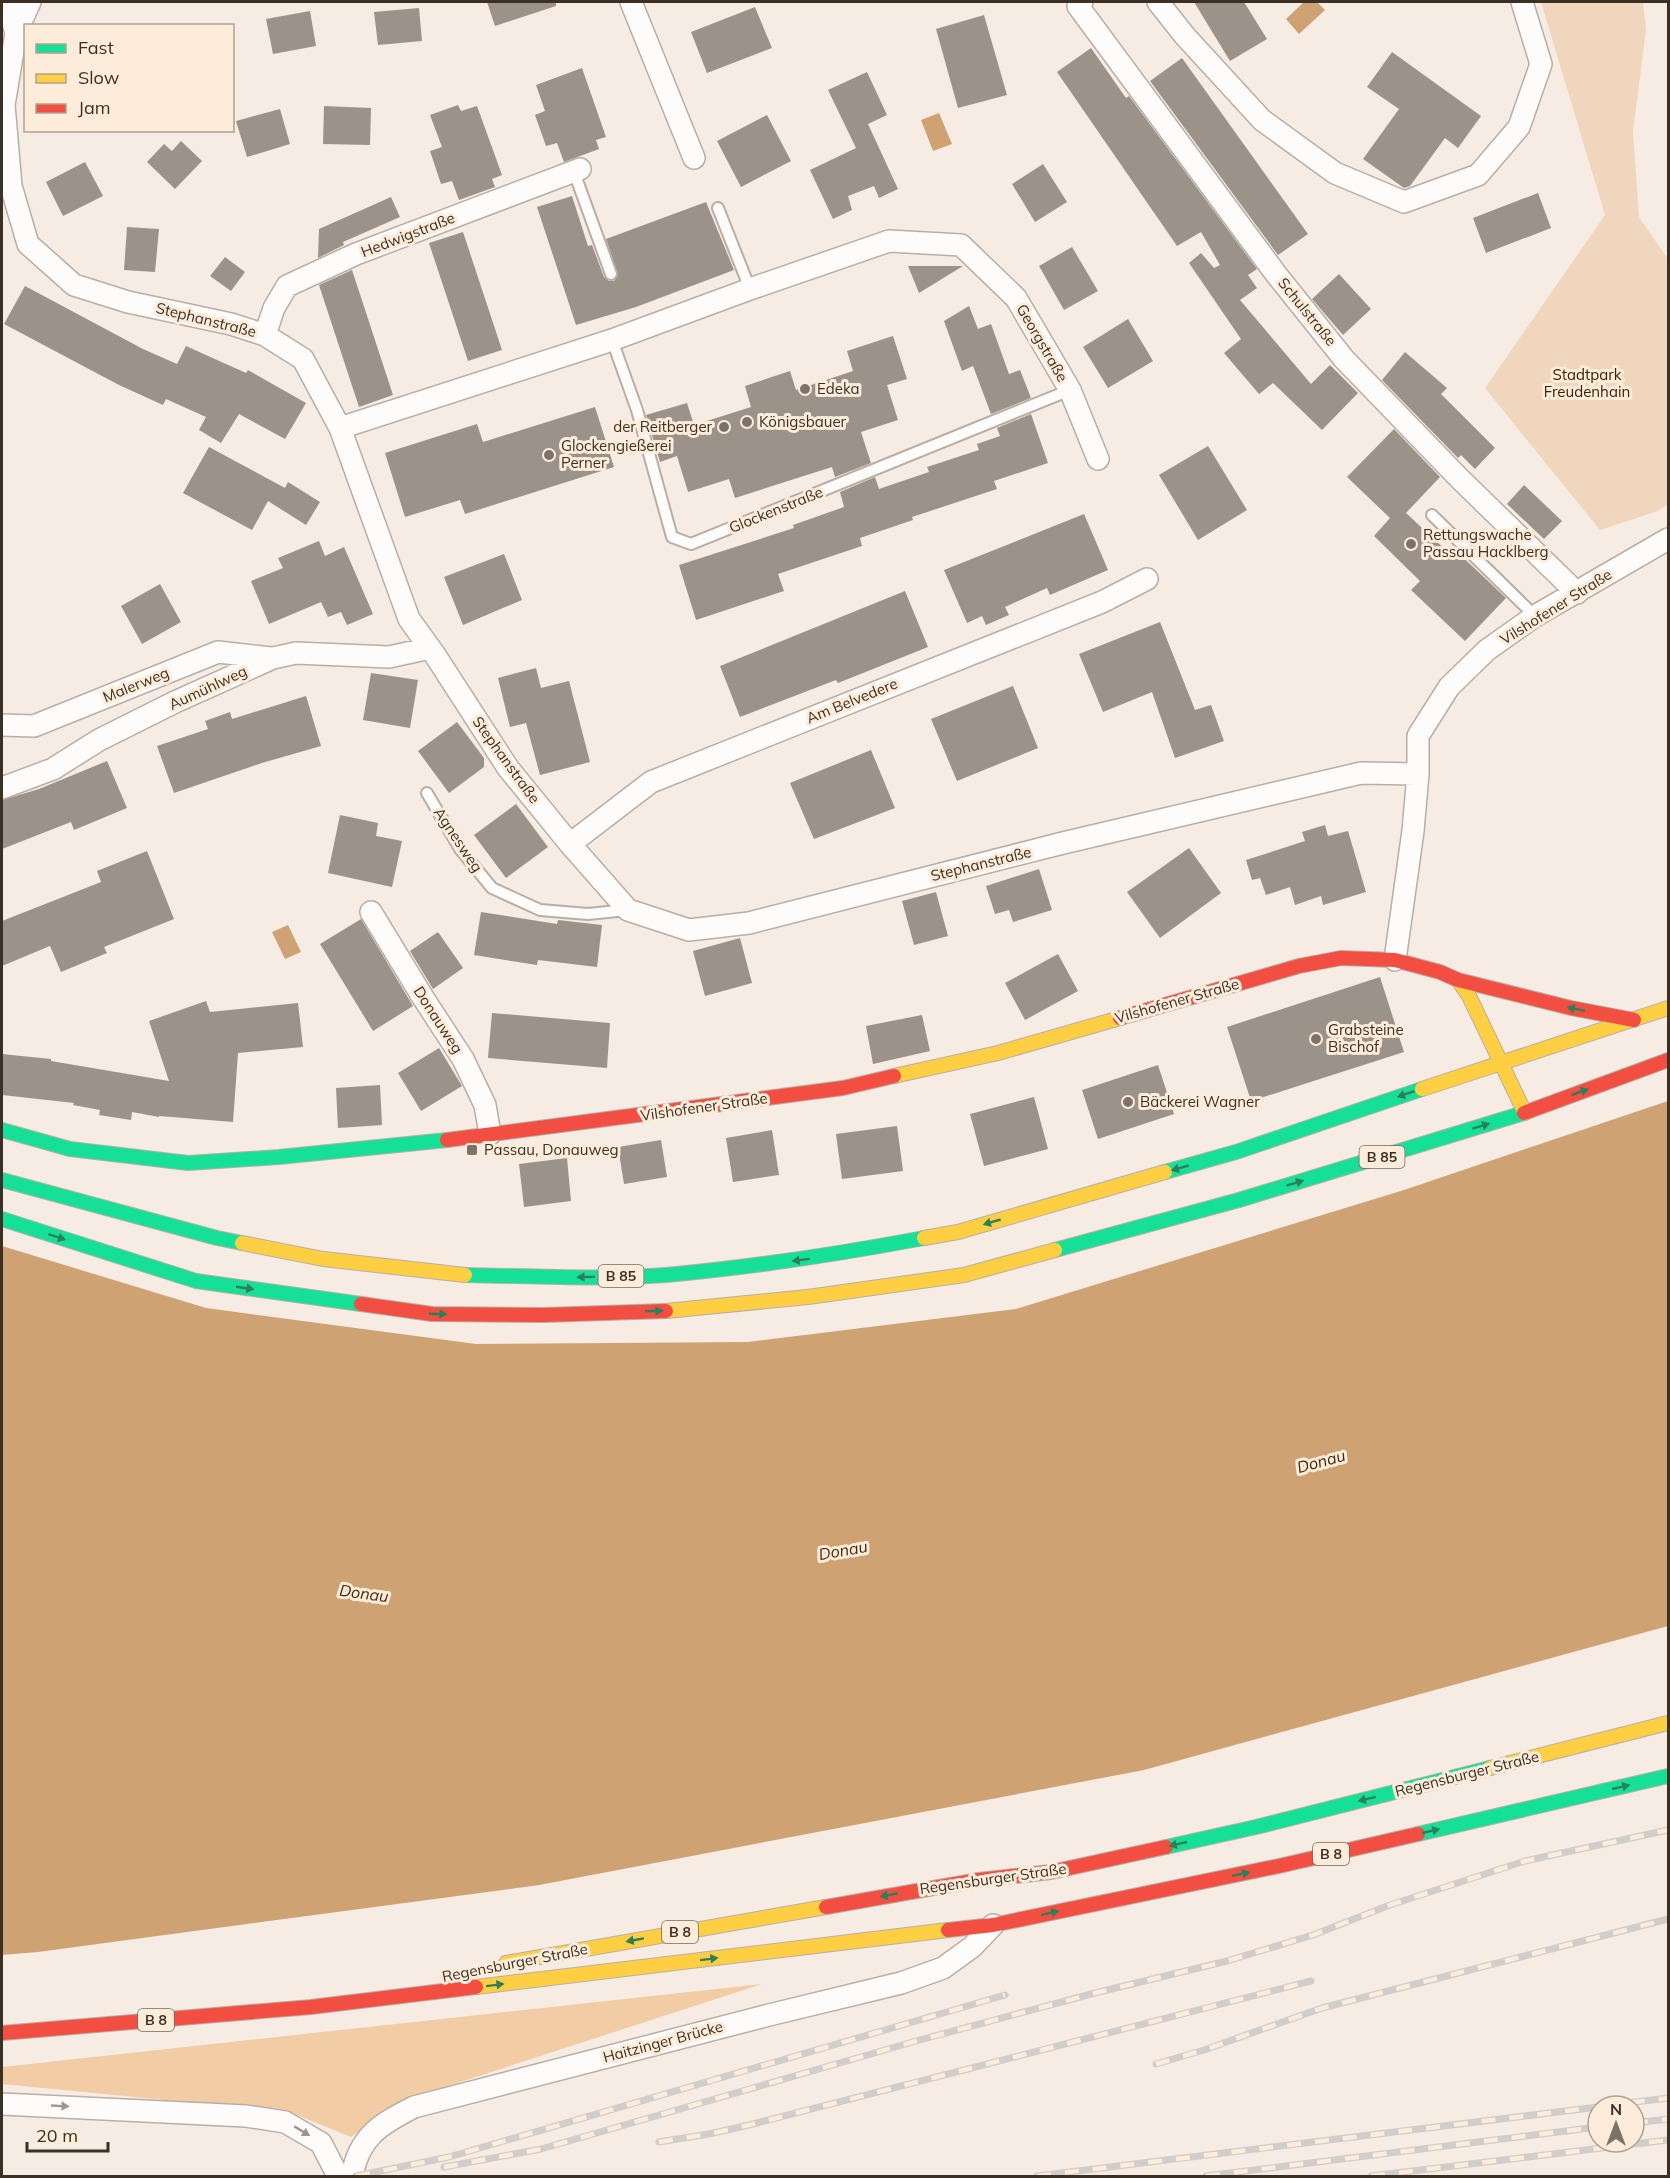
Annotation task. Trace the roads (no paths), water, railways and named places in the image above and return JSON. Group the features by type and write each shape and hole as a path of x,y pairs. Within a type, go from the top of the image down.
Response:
{"main road":[{"name":"Vilshofener Straße","path":"2,1130 70,1149 188,1163 421,1144 621,1119 843,1088 998,1053 1299,966 1341,958 1395,960 1440,972 1458,980 1571,1008 1634,1020"},
{"path":"1458,980 1469,996 1525,1113"},
{"name":"B 85","path":"2,1180 217,1238 324,1259 451,1275 561,1277 664,1275 808,1259 958,1232 1236,1152 1668,1008"},
{"name":"B 85","path":"2,1219 196,1281 432,1314 544,1315 663,1311 808,1297 964,1275 1239,1200 1525,1113 1668,1060"},
{"name":"Regensburger Straße","path":"496,1965 979,1880 1051,1872 1256,1827 1668,1723"},
{"name":"Regensburger Straße","path":"2,2033 312,2007 993,1925 1279,1866 1668,1776"},
{"path":"1034,1888 1051,1872"},
{"path":"993,1925 1009,1910"},
{"name":"Regensburger Straße","path":"312,2007 438,1978"}],"street":[{"path":"7,2 16,33"},
{"name":"Stephanstraße","path":"30,2 16,33 4,105 11,186 28,244 74,285 128,302 231,324 265,335 303,359 340,428 409,619 508,768 628,910 689,930 749,923 1063,843 1361,773 1418,774"},
{"path":"631,2 694,158"},
{"path":"1158,2 1185,36 1262,120 1335,173 1404,202 1478,175 1519,127 1541,64 1522,2"},
{"name":"Schulstraße","path":"1078,3 1276,274 1344,359 1459,478 1577,593"},
{"name":"Hedwigstraße","path":"265,335 274,308 287,286 356,254 577,171"},
{"name":"Georgstraße","path":"750,289 889,241 962,245 1016,298 1070,390 1098,459"},
{"path":"340,428 612,340 750,289"},
{"name":"Vilshofener Straße","path":"1395,960 1413,831 1418,774 1418,736 1449,687 1487,650 1535,616 1668,539"},
{"name":"Am Belvedere","path":"570,844 651,782 1102,602 1147,579"},
{"name":"Aumühlweg","path":"2,788 53,768 99,740 175,702 273,658 296,653 389,657 430,648"},
{"name":"Malerweg","path":"2,724 34,726 218,652 273,658"},
{"name":"Donauweg","path":"372,912 463,1059 485,1105 490,1134"},
{"name":"Haitzinger Brücke","path":"352,2176 354,2162 364,2144 381,2124 414,2107 902,1983 943,1968 972,1947 993,1925"},
{"path":"2,2104 246,2116 285,2122 321,2143 338,2176"}],"lane":[{"path":"577,171 611,274"},
{"path":"718,208 750,289"},
{"name":"Glockenstraße","path":"612,340 637,410 672,537 691,544 1070,390"},
{"path":"1432,515 1535,616"},
{"name":"Agnesweg","path":"427,793 460,849 492,888 540,910 588,914 628,910"}],"water":[{"path":"1304,2 1317,2 1325,10 1299,34 1286,19"},
{"path":"939,113 952,144 933,151 921,120"},
{"path":"288,925 301,952 285,959 272,932"},
{"name":"Donau","path":"1668,1101 1668,1626 1144,1770 539,1885 2,1955 2,1246 206,1308 476,1344 748,1342 1016,1309 1404,1190"}],"railway":[{"path":"444,2167 541,2149 916,2041 1095,1993 1227,1961 1313,1935 1390,1905 1525,1861 1668,1830"},
{"path":"1156,2064 1204,2050 1322,2008 1668,1919"},
{"path":"659,2142 749,2125 1311,1981"},
{"path":"356,2176 449,2157 1005,1995"},
{"path":"1646,2101 1668,2098"},
{"path":"1037,2176 1586,2108"},
{"path":"1646,2122 1668,2119"},
{"path":"1206,2176 1586,2128"},
{"path":"1371,2176 1668,2140"}],"place":[{"name":"Edeka","path":"805,389"},
{"name":"Königsbauer","path":"747,422"},
{"name":"der Reitberger","path":"724,427"},
{"name":"Glockengießerei Perner","path":"549,455"},
{"name":"Rettungswache Passau Hacklberg","path":"1411,544"},
{"name":"Grabsteine Bischof","path":"1316,1039"},
{"name":"Bäckerei Wagner","path":"1128,1102"},
{"name":"Passau, Donauweg","path":"472,1150"}],"park label":[{"name":"Stadtpark Freudenhain","path":"1587,384"}]}
